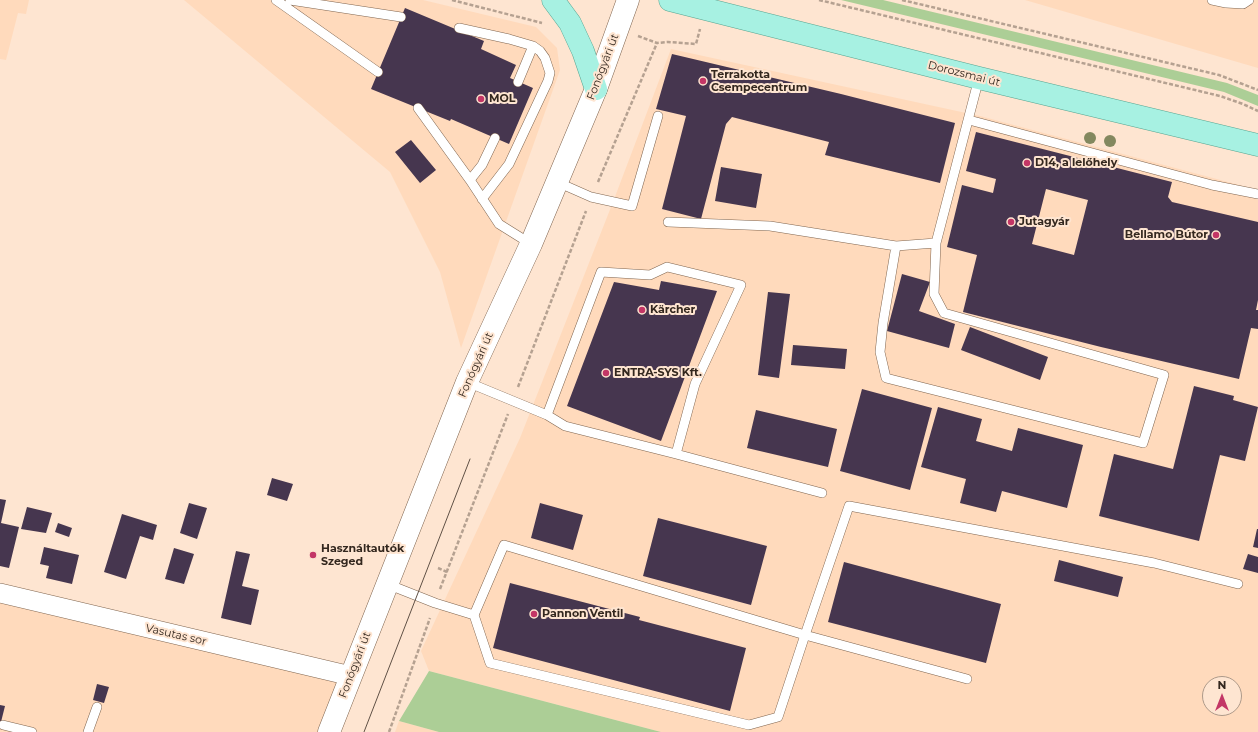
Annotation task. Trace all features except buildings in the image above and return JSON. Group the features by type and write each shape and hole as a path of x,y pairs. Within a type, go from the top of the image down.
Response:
{"main road":[{"path":"553,0 570,24 583,51 596,88"},
{"name":"Dorozsmai út","path":"670,0 980,78 1258,145"}],"street":[{"name":"Fonógyári út","path":"329,732 467,382 531,244 596,88 628,0"},
{"name":"Vasutas sor","path":"0,593 351,676"}],"lane":[{"path":"276,0 378,72"},
{"path":"290,0 401,17"},
{"path":"1212,0 1243,4 1249,0"},
{"path":"459,28 533,46 540,51 545,58 550,73 548,81 509,164 482,199"},
{"path":"518,82 533,46"},
{"path":"896,246 882,323 880,352 886,378 1143,442 1164,375 944,313 934,294 936,243 980,78"},
{"path":"418,108 470,180 499,224 531,244"},
{"path":"556,182 591,197 632,206 658,116"},
{"path":"969,120 1212,185 1258,194"},
{"path":"470,180 482,165 495,138"},
{"path":"668,222 770,226 896,246 936,243"},
{"path":"547,415 601,272 650,275 667,267 741,285 695,384 676,454"},
{"path":"467,382 547,415 565,426 822,493"},
{"path":"967,679 805,635 504,545 474,615 490,663 749,725 778,717 805,635 849,506 1154,563 1238,584"},
{"path":"387,584 435,603 474,615"},
{"path":"88,732 97,707"},
{"path":"3,725 32,732"}],"path":[{"path":"819,0 1220,96 1243,104 1258,112"},
{"path":"902,0 1219,75 1258,90"},
{"path":"438,568 447,572"}],"shaded area":[{"path":"0,0 29,0 26,14 18,13 6,60 0,59"},
{"path":"184,0 423,0 536,27 557,48 560,70 461,348 440,272 390,172"},
{"path":"1025,0 1258,0 1258,68"},
{"path":"671,49 980,116 1258,190 1258,732 661,732 429,671 421,651 520,438 613,202"},
{"path":"0,592 343,674 320,732 0,732"},
{"path":"399,721 439,732 395,732"}],"green space":[{"path":"841,0 883,0 1227,83 1258,95 1258,106 1224,92"},
{"path":"429,671 661,732 439,732 399,721"}],"tram line":[{"path":"364,732 470,459"}],"place":[{"name":"Terrakotta Csempecentrum","path":"703,81"},
{"name":"MOL","path":"481,99"},
{"name":"D14, a lelőhely","path":"1027,163"},
{"name":"Jutagyár","path":"1011,222"},
{"name":"Bellamo Bútor","path":"1216,235"},
{"name":"Kärcher","path":"642,310"},
{"name":"ENTRA-SYS Kft.","path":"606,373"},
{"name":"Használtautók Szeged","path":"313,555"},
{"name":"Pannon Ventil","path":"534,614"}]}
